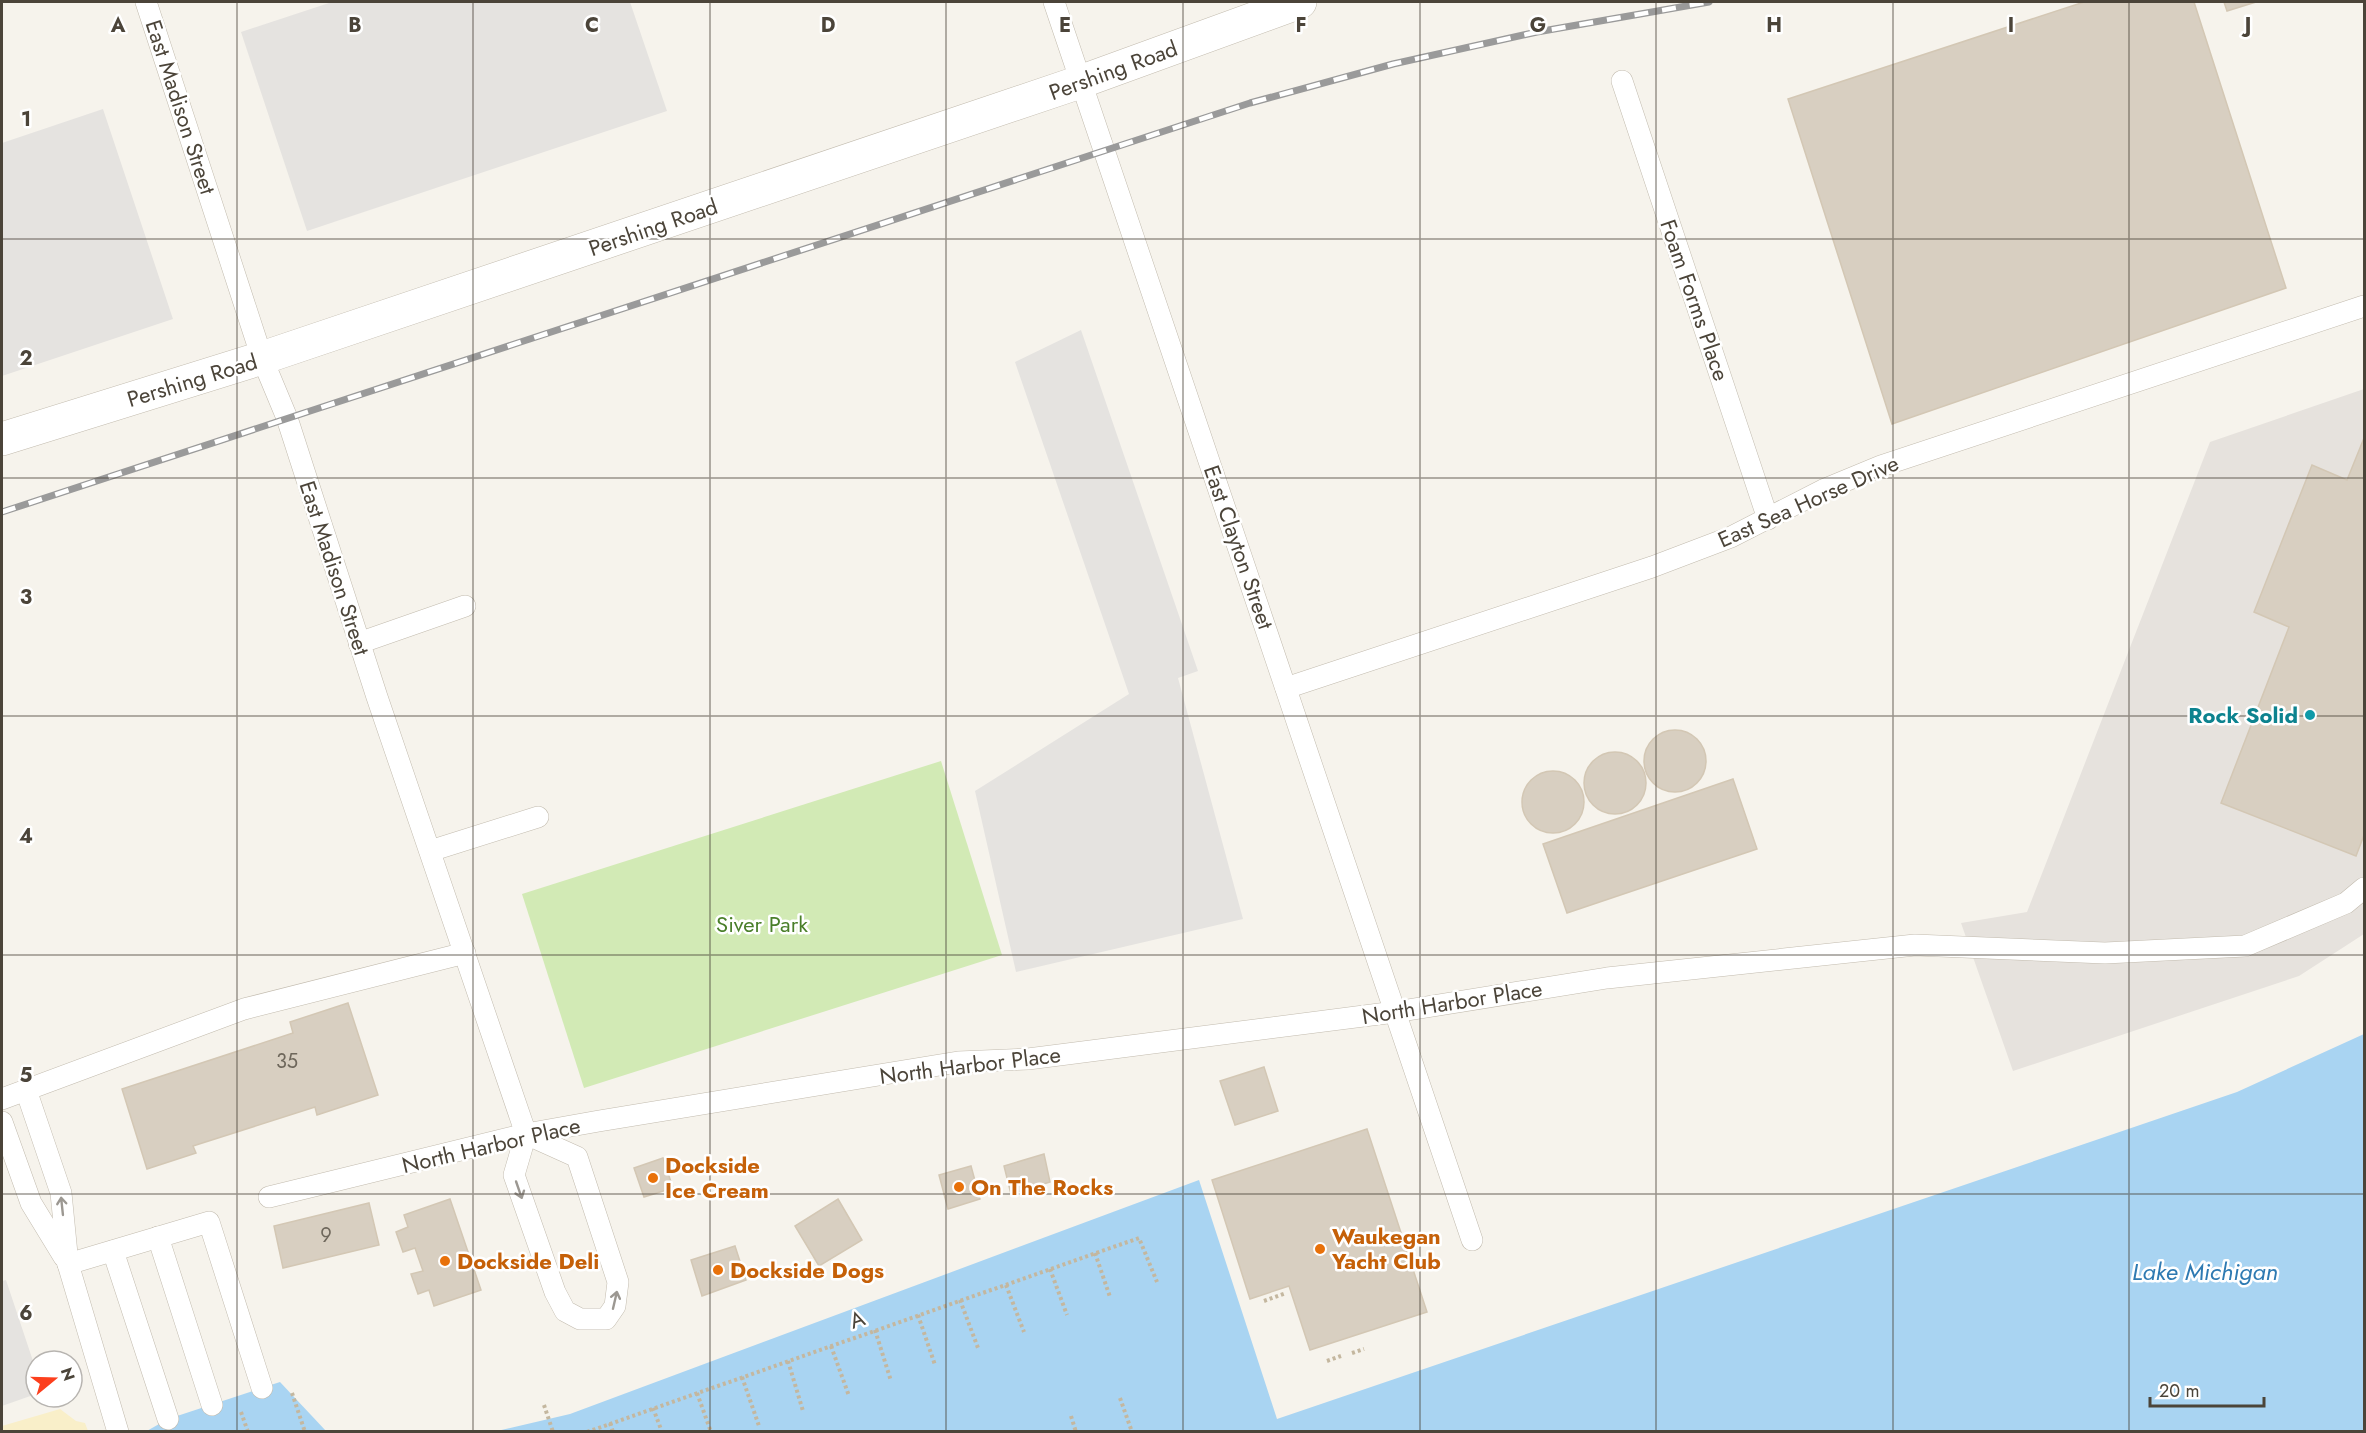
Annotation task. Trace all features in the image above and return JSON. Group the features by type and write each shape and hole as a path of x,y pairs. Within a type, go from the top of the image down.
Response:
{"street":[{"name":"Pershing Road","path":"2,439 262,358 1080,82 1300,2"}],"lane":[{"name":"East Madison Street","path":"146,2 262,358 287,418 359,643 526,1134"},
{"name":"East Clayton Street","path":"1054,2 1472,1240"},
{"name":"Foam Forms Place","path":"1622,81 1768,519"},
{"name":"East Sea Horse Drive","path":"1286,688 1641,570 1731,537 1823,490 1881,466 2364,306"},
{"path":"359,643 465,606"},
{"path":"430,851 538,817"},
{"name":"North Harbor Place","path":"269,1197 526,1134 958,1062 1028,1059 1395,1012 1607,978 1915,945 2105,953 2245,946 2346,903 2364,888"},
{"path":"2,1100 244,1010 465,953"},
{"path":"26,1090 61,1193 68,1264 118,1431"},
{"path":"2,1122 31,1203 68,1264"},
{"path":"526,1134 577,1157 618,1282 615,1306 606,1319 580,1319 565,1311 555,1292 514,1175 526,1134"},
{"path":"68,1264 209,1222 262,1388"},
{"path":"158,1237 212,1405"},
{"path":"113,1251 168,1419"}],"path":[{"name":"A","path":"587,1431 1138,1238 1157,1282"},
{"path":"1095,1253 1110,1297"},
{"path":"1050,1269 1067,1315"},
{"path":"1006,1284 1024,1332"},
{"path":"1264,1301 1286,1293"},
{"path":"960,1300 978,1348"},
{"path":"918,1315 935,1365"},
{"path":"875,1330 891,1381"},
{"path":"831,1346 849,1396"},
{"path":"1352,1353 1364,1349"},
{"path":"1327,1361 1341,1356"},
{"path":"788,1361 803,1411"},
{"path":"741,1377 759,1426"},
{"path":"697,1393 711,1431"},
{"path":"1120,1398 1132,1431"},
{"path":"544,1405 553,1431"},
{"path":"653,1408 662,1431"},
{"path":"1071,1416 1076,1431"},
{"path":"610,1423 613,1431"}],"shaded area":[{"path":"332,2 630,2 667,111 307,231 241,32"},
{"path":"103,109 173,319 2,376 2,143"},
{"path":"1081,330 1198,671 1178,678 1243,919 1016,972 975,791 1129,694 1015,362"},
{"name":"Rock Solid","path":"2364,389 2364,934 2299,976 2013,1071 1961,923 2027,912 2210,442"},
{"path":"6,1280 29,1349 24,1349 24,1398 2,1406 2,1281"}],"green space":[{"name":"Siver Park","path":"941,761 1002,955 584,1088 522,894"}],"sand":[{"path":"60,1409 76,1421 85,1423 88,1431 2,1431 2,1426"}],"water":[{"name":"Lake Michigan","path":"2364,1034 2364,1431 497,1431 570,1414 1199,1180 1277,1419 2237,1092"},
{"path":"280,1382 326,1431 145,1432 168,1419"}],"building":[{"path":"2084,2 2194,2 2286,288 1892,424 1788,99"},
{"path":"2224,2 2256,2 2227,11"},
{"name":"Rock Solid","path":"2364,438 2364,835 2356,856 2221,803 2289,627 2254,612 2312,465 2347,480"},
{"path":"1675,730 1692,735 1697,739 1701,744 1706,761 1701,778 1697,783 1692,787 1675,792 1658,787 1653,783 1649,778 1644,761 1649,744 1653,739 1658,735"},
{"path":"1615,752 1632,757 1637,761 1641,766 1646,783 1641,800 1637,805 1632,809 1615,814 1598,809 1593,805 1589,800 1584,783 1589,766 1593,761 1598,757"},
{"path":"1553,771 1570,776 1575,780 1579,785 1584,802 1579,819 1575,824 1570,828 1553,833 1536,828 1531,824 1527,819 1522,802 1527,785 1531,780 1536,776"},
{"path":"1733,779 1757,849 1567,913 1543,844"},
{"path":"348,1003 378,1095 317,1115 315,1107 193,1146 196,1153 147,1169 122,1089 293,1033 290,1022"},
{"path":"1264,1067 1278,1111 1235,1125 1220,1081"},
{"name":"Waukegan Yacht Club","path":"1367,1129 1427,1312 1310,1350 1289,1286 1250,1299 1212,1180"},
{"path":"1044,1154 1050,1182 1011,1194 1004,1166"},
{"name":"Dockside Ice Cream","path":"663,1158 673,1188 644,1197 634,1168"},
{"name":"On The Rocks","path":"971,1166 980,1199 948,1209 939,1175"},
{"name":"Dockside Deli","path":"450,1199 481,1290 434,1306 429,1290 418,1294 411,1274 423,1271 415,1248 403,1252 396,1232 408,1227 404,1215"},
{"path":"838,1199 862,1240 819,1266 795,1226"},
{"path":"369,1203 379,1245 283,1268 274,1226"},
{"name":"Dockside Dogs","path":"735,1246 746,1280 702,1296 691,1260"}],"railway":[{"path":"2,512 1250,103 1393,64 1537,32 1709,2"}],"place":[{"name":"Rock Solid","path":"2310,715"},
{"name":"Dockside Ice Cream","path":"653,1178"},
{"name":"On The Rocks","path":"959,1187"},
{"name":"Waukegan Yacht Club","path":"1320,1249"},
{"name":"Dockside Deli","path":"445,1261"},
{"name":"Dockside Dogs","path":"718,1270"}]}
